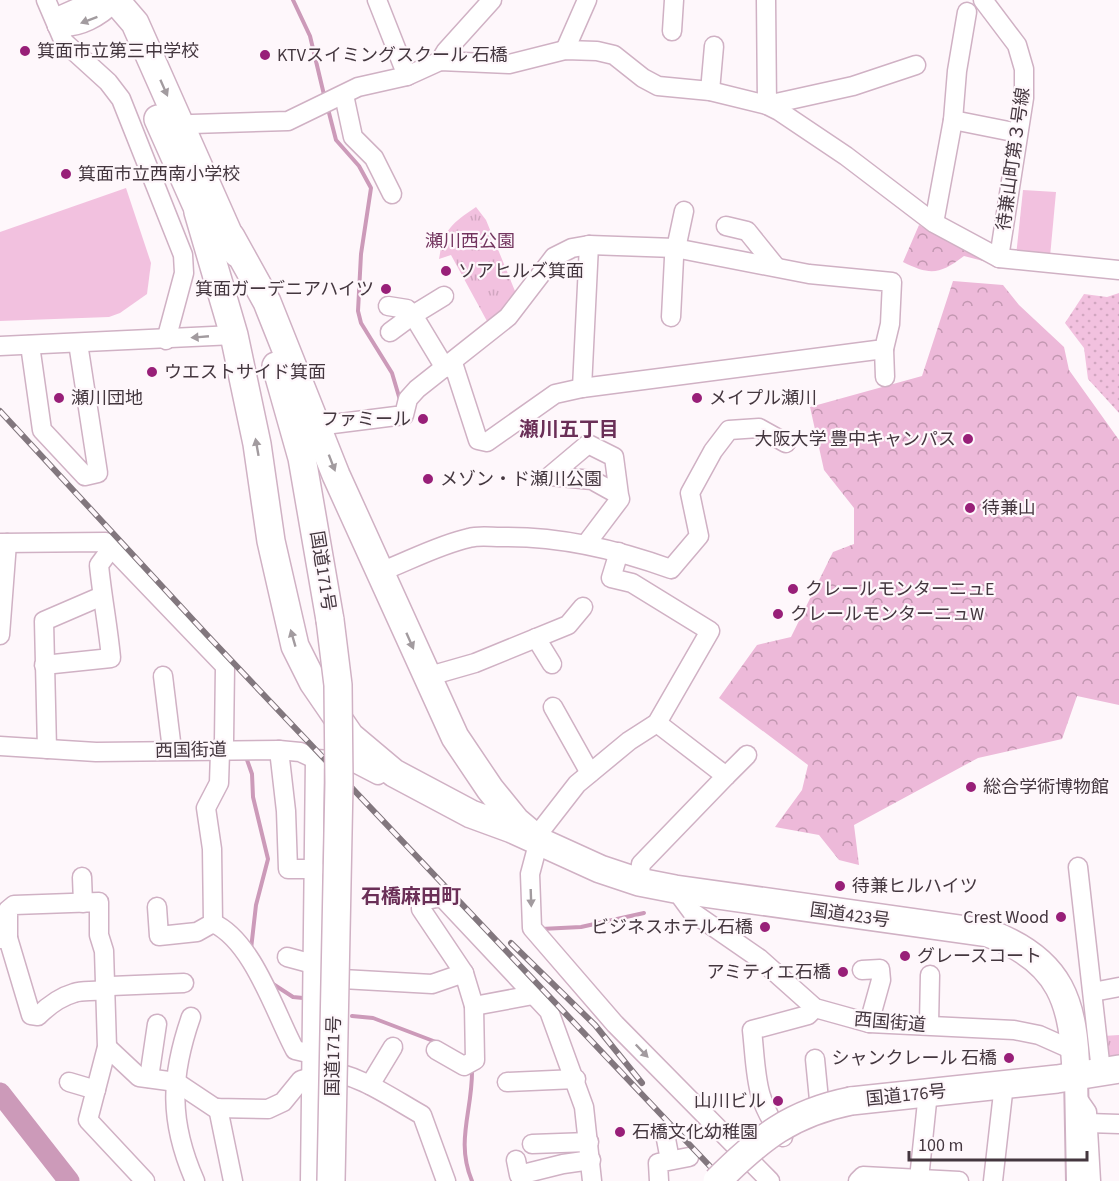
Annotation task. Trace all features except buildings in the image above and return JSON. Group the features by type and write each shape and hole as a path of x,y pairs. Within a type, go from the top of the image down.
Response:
{"highway":[{"name":"国道171号","path":"107,0 135,23 231,237 281,379 302,458 323,621 325,781 318,1181"},
{"name":"国道171号","path":"107,0 198,212 224,265 264,374 281,432 308,562 338,685 339,783 331,1181"},
{"path":"198,212 234,335 257,444 272,541 295,646 312,682 350,736 377,766 471,814 539,841"},
{"path":"231,237 267,302 380,572 426,677 455,736 490,789 516,821 539,841"},
{"path":"471,814 481,811 489,800 490,789"},
{"name":"国道423号","path":"539,841 600,868 639,882 675,890 988,933 1008,940 1037,960 1061,989 1089,1073"},
{"name":"国道176号","path":"717,1181 773,1131 807,1113 851,1101 1030,1082 1089,1073"}],"main road":[{"path":"1078,1181 1089,1073"}],"street":[{"path":"46,0 64,42 108,82 121,99 183,255 184,273 166,340"},
{"path":"57,26 68,28 102,15 107,0"},
{"path":"377,0 407,76"},
{"path":"440,62 446,51 492,0"},
{"path":"565,51 587,0"},
{"path":"672,31 674,0"},
{"path":"766,0 767,105"},
{"name":"待兼山町第３号線","path":"983,0 1017,45 1024,69 1024,98 999,258"},
{"path":"934,223 952,120 967,12"},
{"path":"710,91 714,46"},
{"path":"182,128 192,124 288,121 358,87 407,76 440,62 509,64 565,51 597,51 614,55 643,78 658,86 710,91 767,105 846,156 934,223 999,258 1119,270"},
{"path":"767,105 853,86 916,65"},
{"path":"333,100 353,137 374,158 392,194"},
{"path":"952,120 1018,133"},
{"path":"671,317 675,248 684,211"},
{"path":"726,226 747,231 776,267"},
{"path":"582,388 589,245"},
{"path":"317,426 404,415 408,399 417,389 449,366 508,317 554,258 572,248 589,245 675,248 809,274 892,282 890,324 884,349 885,377"},
{"path":"390,332 444,296"},
{"path":"388,306 407,309 413,315 449,366 478,440 487,442 555,394 582,388 884,349"},
{"path":"0,346 166,340 234,335"},
{"path":"30,345 42,430 85,476 98,473 78,343"},
{"path":"380,572 471,537 558,539 619,552 671,569 699,536 690,493 713,451 729,430 759,428 786,443"},
{"path":"586,544 620,499 619,495"},
{"path":"0,635 3,543 106,542 113,546 225,666 224,741 220,754 219,783 206,808 212,849 213,923"},
{"path":"44,665 111,658 106,604 102,596 99,565 113,546"},
{"path":"619,552 611,578 632,583 710,631 657,723 629,741 577,784 542,829 530,874 532,928 615,1024 770,1181"},
{"path":"47,749 44,621 102,596"},
{"path":"426,677 476,663 568,625 583,607"},
{"path":"536,638 552,664"},
{"path":"163,676 172,750"},
{"path":"553,707 590,773"},
{"path":"657,723 726,776"},
{"name":"西国街道","path":"0,746 96,752 172,750 220,754 279,750 300,752 315,759 351,760 377,766"},
{"path":"279,750 286,811 288,869 315,869"},
{"path":"639,882 641,864 747,755"},
{"path":"310,1181 315,759"},
{"path":"316,808 344,807 339,1181"},
{"path":"1078,867 1093,992 1087,1112 1090,1181"},
{"path":"82,877 83,903"},
{"name":"西国街道","path":"675,890 692,912 760,959 815,1008 870,1019 929,1021 1014,1030 1039,1035 1089,1073"},
{"path":"436,1050 464,1066 475,1060 474,1006 464,974 421,909 421,901 442,897 549,1011 576,1079 584,1107 592,1181"},
{"path":"145,1181 88,1120 107,1047 105,990 99,902 14,905 8,910 4,938 31,1015 38,1016 50,1004 75,992 105,990 111,986 184,983"},
{"path":"157,907 157,940 197,932 213,923"},
{"path":"213,923 235,940 247,955 295,1050 312,1066 340,1072 370,1085 422,1115 446,1181"},
{"path":"287,957 313,971 343,979 432,984 464,974"},
{"path":"862,970 880,969 881,980 870,1019"},
{"path":"929,1021 930,975"},
{"path":"1093,992 1119,987"},
{"path":"474,1006 533,995"},
{"path":"783,1137 771,1122 759,1093 752,1030 808,1015 815,1008"},
{"path":"191,1017 176,1082 174,1113 194,1180"},
{"path":"149,1078 157,1024"},
{"path":"107,1047 138,1077 176,1082 218,1108 268,1109 283,1102 312,1066"},
{"path":"370,1085 393,1047"},
{"path":"815,1059 819,1120"},
{"path":"1068,1181 1067,1112 1089,1073"},
{"path":"705,1181 737,1149 771,1122 816,1101 845,1094 982,1078 1012,1077 1030,1082"},
{"path":"507,1082 576,1079"},
{"path":"69,1082 96,1090"},
{"path":"732,1181 752,1161 783,1137 819,1120 855,1110 1014,1092 1030,1082"},
{"path":"993,1181 1003,1093"},
{"path":"919,1179 927,1102"},
{"path":"218,1108 233,1181"},
{"path":"1088,1123 1119,1124"},
{"path":"666,1139 670,1160"},
{"path":"532,1144 589,1142"},
{"path":"659,1181 658,1163 688,1157"},
{"path":"516,1160 519,1175 591,1160"},
{"path":"858,1181 863,1176 958,1181"}],"green space":[{"path":"126,188 151,263 147,294 120,313 109,317 0,321 0,232"},
{"path":"1023,190 1056,192 1050,257 1016,256"},
{"name":"瀬川西公園","path":"476,207 486,220 517,296 512,304 488,323 451,255 439,259 443,241 450,228"},
{"path":"919,225 987,262 964,256 942,270 928,271 903,262"},
{"name":"大阪大学 豊中キャンパス","path":"953,281 1003,285 1019,305 1064,347 1069,370 1119,440 1119,705 1077,696 1062,739 978,758 854,825 859,865 839,860 819,835 775,827 802,790 808,765 719,698 757,645 791,637 833,552 854,544 854,508 824,470 810,407 922,376"},
{"path":"1119,293 1119,413 1088,379 1084,348 1065,323 1084,294 1107,297"},
{"path":"1119,1035 1119,1058 1105,1055 1103,1036"}],"waterway":[{"path":"293,0 310,36 325,99"},
{"path":"328,109 336,140 359,166 371,188 361,254 358,311 361,323 392,373 400,400"},
{"path":"246,757 252,774 253,797 268,859 256,905 251,949"},
{"path":"541,929 581,927 644,913"},
{"path":"270,982 293,997 303,998"},
{"path":"352,1016 373,1018 436,1042"},
{"path":"472,1069 465,1152 472,1181"},
{"path":"0,1093 69,1181"}],"railway":[{"path":"0,411 208,636 724,1181"},
{"path":"511,943 595,1025 642,1083"}],"place":[{"name":"箕面市立第三中学校","path":"25,51"},
{"name":"KTVスイミングスクール 石橋","path":"265,55"},
{"name":"箕面市立西南小学校","path":"66,174"},
{"name":"ソアヒルズ箕面","path":"446,271"},
{"name":"箕面ガーデニアハイツ","path":"386,289"},
{"name":"ウエストサイド箕面","path":"152,372"},
{"name":"瀬川団地","path":"59,398"},
{"name":"メイプル瀬川","path":"697,398"},
{"name":"ファミール","path":"423,419"},
{"name":"大阪大学 豊中キャンパス","path":"968,439"},
{"name":"メゾン・ド瀬川公園","path":"428,479"},
{"name":"待兼山","path":"970,508"},
{"name":"クレールモンターニュE","path":"793,589"},
{"name":"クレールモンターニュW","path":"778,614"},
{"name":"総合学術博物館","path":"971,787"},
{"name":"待兼ヒルハイツ","path":"840,886"},
{"name":"Crest Wood","path":"1061,917"},
{"name":"ビジネスホテル石橋","path":"765,927"},
{"name":"グレースコート","path":"905,956"},
{"name":"アミティエ石橋","path":"843,972"},
{"name":"シャンクレール 石橋","path":"1009,1058"},
{"name":"山川ビル","path":"778,1101"},
{"name":"石橋文化幼稚園","path":"620,1132"}],"district":[{"name":"瀬川五丁目","path":"569,429"},
{"name":"石橋麻田町","path":"411,896"}]}
